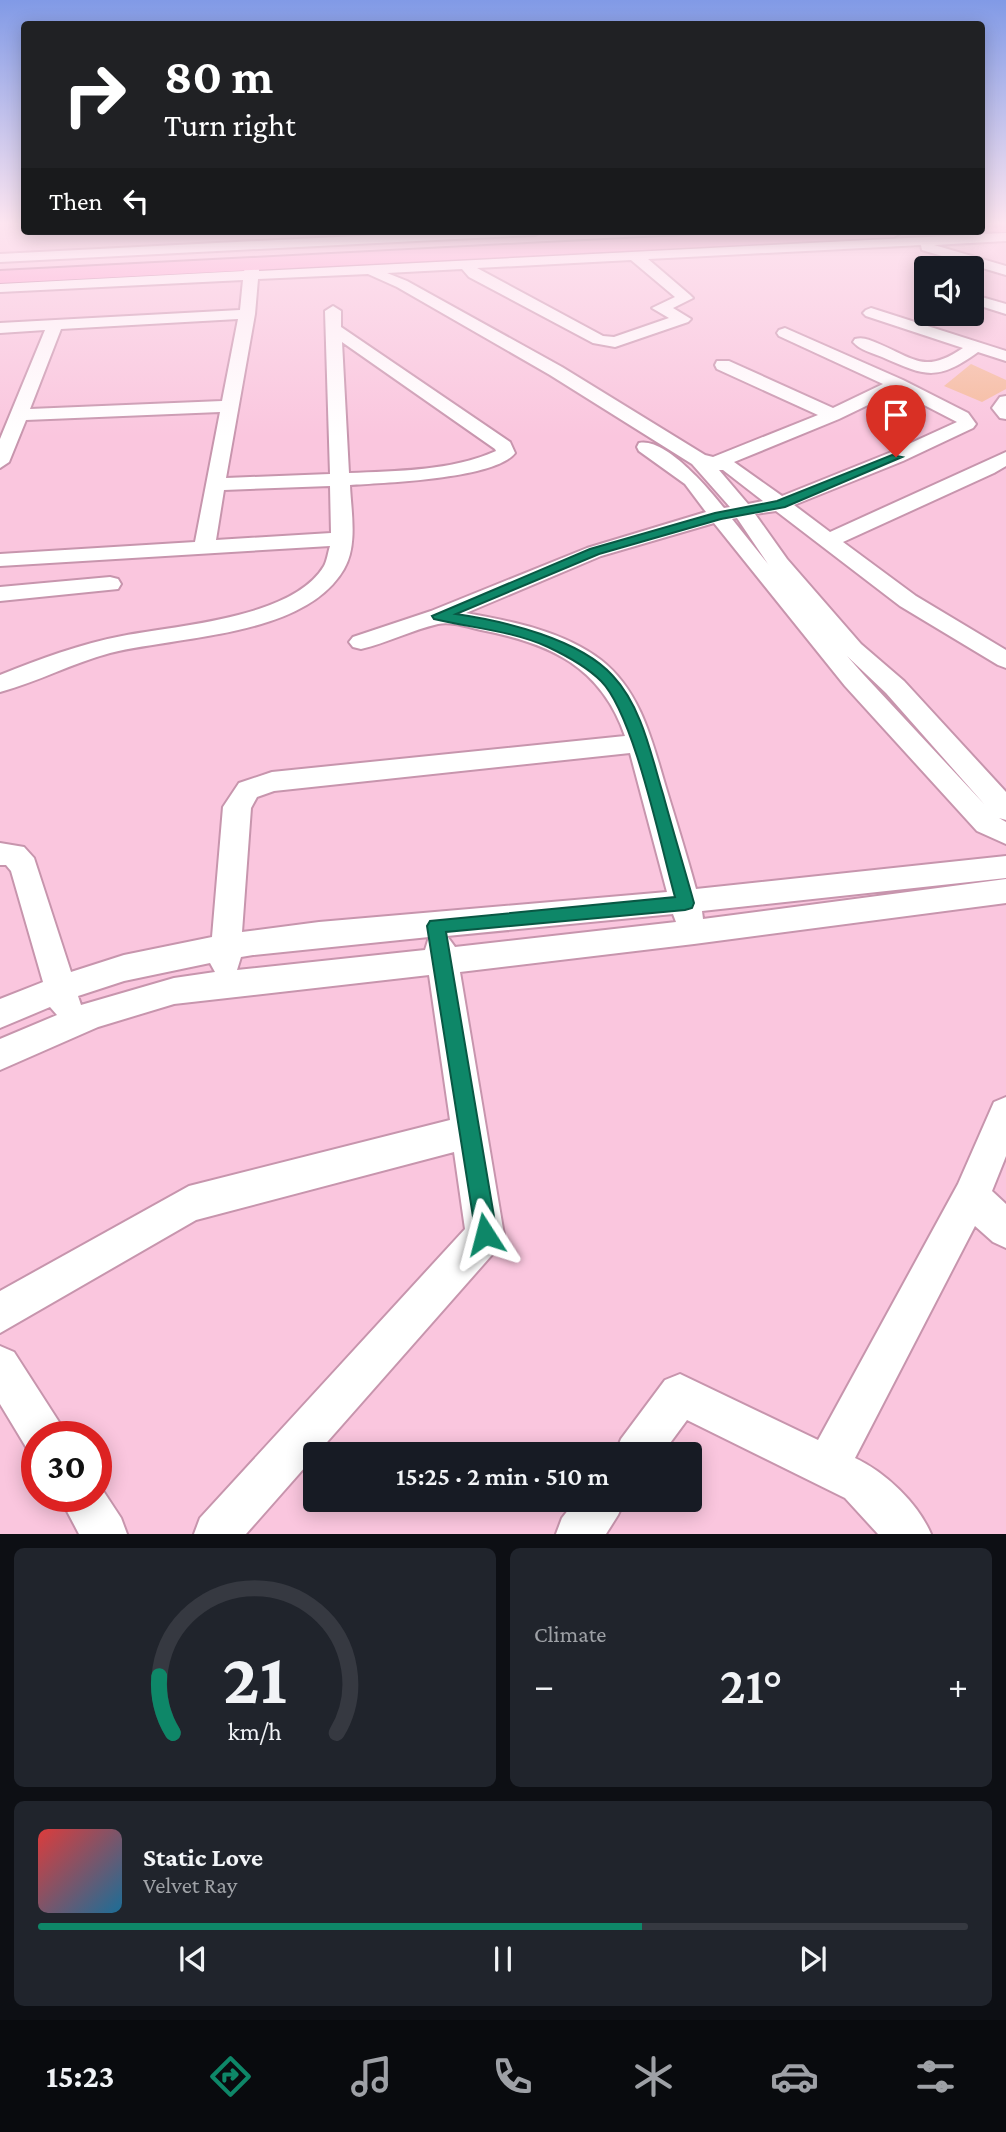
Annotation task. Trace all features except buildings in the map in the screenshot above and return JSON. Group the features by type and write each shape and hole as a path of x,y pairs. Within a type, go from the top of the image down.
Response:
{"street":[{"path":"204,547 249,294"},
{"path":"396,294 436,311 608,403 708,461 729,466 908,601 1006,660"},
{"path":"511,294 599,340 615,342 683,319 660,308 685,298 680,294"},
{"path":"984,302 1006,309"},
{"path":"436,311 692,480 854,680 886,711 987,824 1006,834"},
{"path":"872,313 1006,356"},
{"path":"0,328 247,314"},
{"path":"0,684 92,650 232,625 302,597 334,572 340,563 342,539 340,479 333,319 507,451 502,457 472,468 340,479 216,484"},
{"path":"880,350 914,324"},
{"path":"0,462 55,325"},
{"path":"361,642 439,616 594,552 719,515 780,504 967,425 962,417 897,384 785,333"},
{"path":"861,342 924,369 935,370 945,367 975,347"},
{"path":"723,365 833,415"},
{"path":"708,461 833,415 897,384"},
{"path":"1006,401 1000,408 1006,414"},
{"path":"586,409 608,403"},
{"path":"19,415 231,406"},
{"path":"828,541 1006,458"},
{"path":"708,461 779,564 853,649 909,702 1006,810"},
{"path":"986,469 1006,478"},
{"path":"0,560 342,539"},
{"path":"0,594 110,584"},
{"path":"439,616 514,631 550,642 586,661 609,680 626,709 640,743 690,917"},
{"path":"886,711 909,702"},
{"path":"225,985 225,948 237,807 248,790 272,782 640,743"},
{"path":"0,854 14,855 24,866 72,1023"},
{"path":"690,917 1006,867"},
{"path":"0,1055 72,1023 174,991 225,985 439,944 690,917 1006,891"},
{"path":"0,1014 83,980 173,955 225,948 439,944"},
{"path":"216,1534 485,1234 439,944"},
{"path":"827,1467 971,1197 1006,1113"},
{"path":"0,1313 189,1203 469,1132"},
{"path":"971,1197 1006,1229"},
{"path":"0,1366 34,1421"},
{"path":"645,1442 680,1395 860,1483 909,1534"},
{"path":"91,1512 105,1534"},
{"path":"578,1534 594,1512"}],"shaded area":[{"path":"971,364 1006,380 1006,389 982,402 944,386"}],"route":[{"path":"485,1234 436,926 685,903 640,743 626,709 609,680 586,661 550,642 473,621 439,616 594,552 719,515 780,504 896,457"}]}
